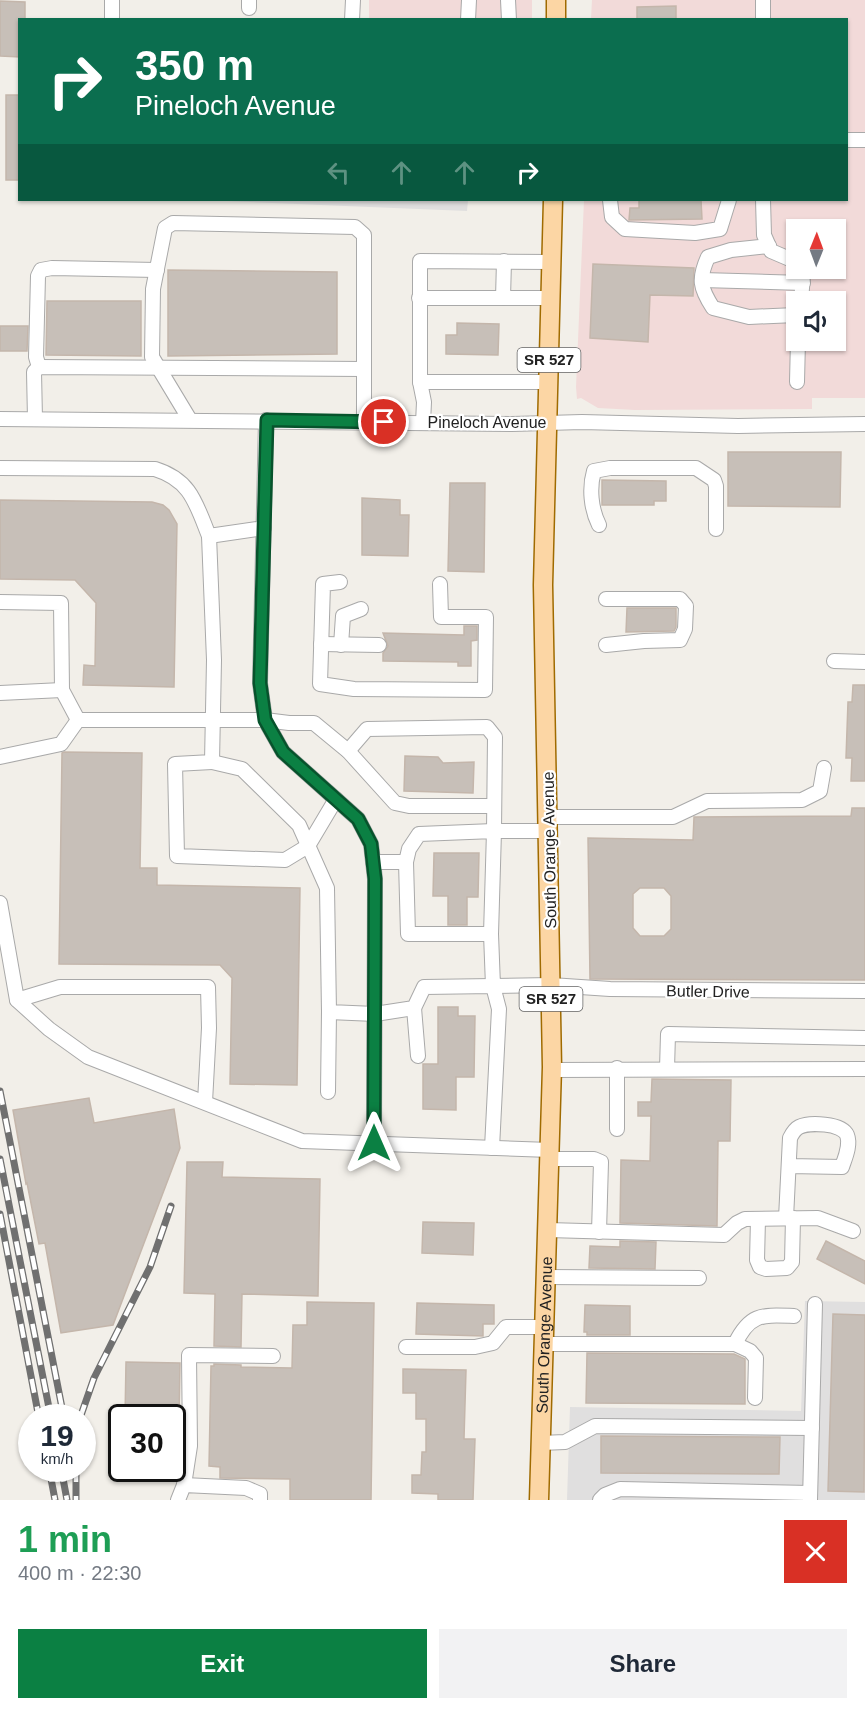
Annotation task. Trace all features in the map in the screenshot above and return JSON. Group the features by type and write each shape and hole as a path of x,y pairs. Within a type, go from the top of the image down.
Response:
{"main road":[{"path":"556,0 556,18"},
{"name":"South Orange Avenue","path":"539,1500 552,1070 543,585 553,201"}],"street":[{"path":"112,0 112,18"},
{"path":"352,18 353,0"},
{"path":"468,18 469,0"},
{"path":"508,0 509,18"},
{"path":"763,18 764,0"},
{"path":"848,140 865,140"},
{"path":"610,201 612,217 625,229 656,232 720,229 723,206"},
{"path":"763,201 764,235 771,251 786,257"},
{"path":"190,420 152,357 153,289 165,228 173,224 355,227 364,235 364,422"},
{"path":"769,246 731,250 708,257 701,273 703,293 713,308 749,317 786,315"},
{"path":"423,423 424,402 420,382 420,261 552,262"},
{"path":"503,298 504,261"},
{"path":"39,367 36,346 38,276 41,270 52,268 157,270"},
{"path":"802,291 803,279"},
{"path":"702,280 803,283"},
{"path":"419,298 551,298"},
{"path":"796,381 797,351"},
{"path":"35,419 34,372 39,367 364,369"},
{"path":"420,382 548,382"},
{"name":"Pineloch Avenue","path":"0,419 547,422 738,426 865,424"},
{"path":"267,420 260,683 265,720 283,752 358,819 371,844 375,879 374,1143"},
{"path":"0,468 155,469 169,474 193,494 209,536 214,660 212,762"},
{"path":"599,525 593,513 592,479 594,471 610,468 696,468 714,480 716,486 716,529"},
{"path":"209,536 264,528"},
{"path":"340,582 323,584 320,684 354,689 485,690 486,617 441,617 440,584"},
{"path":"606,599 680,599 686,606 685,629 680,640 644,640 606,645"},
{"path":"0,602 61,603 62,690 78,720"},
{"path":"341,645 342,616 361,609"},
{"path":"321,644 379,645"},
{"path":"834,661 865,662"},
{"path":"0,693 62,690"},
{"path":"78,720 265,720 314,723 348,751 395,803 409,806 495,806"},
{"path":"0,757 61,744 78,720"},
{"path":"348,751 367,729 487,728 495,737 491,934 494,986 499,1009 492,1148"},
{"path":"328,1092 327,888 308,846 299,825 242,769 212,762 175,764 177,856 285,860 308,846 336,799"},
{"path":"491,934 408,934 406,862 409,849 419,834 494,831 548,824 673,817 707,801 802,800 820,791 824,768"},
{"path":"373,862 406,862"},
{"path":"0,903 17,1000 49,1029 88,1057 302,1141 492,1148 594,1159 601,1162 599,1232"},
{"name":"Butler Drive","path":"414,1008 424,987 551,985 610,989 865,991"},
{"path":"17,1000 60,987 208,987 209,1028 205,1102"},
{"path":"329,1012 375,1014 414,1008 418,1056"},
{"path":"667,1068 668,1034 865,1038"},
{"path":"616,1068 617,1130"},
{"path":"552,1070 865,1069"},
{"path":"758,1219 757,1260 760,1267 787,1268 792,1262 789,1218 789,1166 790,1137 797,1127 809,1124 836,1126 845,1131 848,1137 848,1150 842,1167 789,1166"},
{"path":"548,1230 724,1235 745,1219 819,1218 853,1231"},
{"path":"546,1277 699,1278"},
{"path":"600,1500 605,1495 620,1489 812,1498 815,1304"},
{"path":"735,1344 743,1328 753,1320 769,1316 794,1316"},
{"path":"406,1347 475,1347 493,1342 506,1327 544,1336 735,1344 750,1351 756,1358 755,1398"},
{"path":"178,1500 184,1485 189,1446 189,1354 273,1356"},
{"path":"541,1443 565,1442 595,1426 812,1428"},
{"path":"184,1485 246,1488 260,1494 260,1500"}],"shaded area":[{"path":"369,0 532,0 532,18 369,18"},
{"path":"592,0 865,0 865,398 812,398 812,409 635,410 598,408 581,398 577,399 584,201 848,201 848,18 591,18"},
{"path":"227,201 468,201 467,211"},
{"path":"805,1301 865,1302 865,1500 567,1500 570,1407 801,1411"}],"building":[{"path":"0,1 25,2 25,18 18,18 18,57 0,56"},
{"path":"676,6 676,18 637,18 637,7"},
{"path":"6,95 18,95 18,180 6,180"},
{"path":"639,201 701,201 702,219 629,220 630,208 639,208"},
{"path":"593,264 694,268 693,296 650,295 648,342 590,338"},
{"path":"168,270 337,272 337,354 168,356"},
{"path":"47,301 141,301 141,356 46,355"},
{"path":"457,323 499,324 498,355 446,354 446,335 457,335"},
{"path":"0,326 28,326 27,351 0,351"},
{"path":"728,452 841,452 840,507 728,506"},
{"path":"602,480 666,481 666,501 654,501 654,505 602,505"},
{"path":"450,483 485,483 484,572 448,571"},
{"path":"362,498 400,500 400,515 409,515 408,556 362,555"},
{"path":"0,500 152,502 163,505 169,510 177,524 174,687 83,685 84,665 95,666 96,603 75,580 0,579"},
{"path":"627,608 676,608 676,627 674,631 626,632"},
{"path":"464,626 477,626 477,640 471,641 471,666 458,666 458,662 383,661 383,653 388,646 383,633 464,635"},
{"path":"853,685 865,685 865,781 851,781 852,758 846,758 848,702 852,702"},
{"path":"62,753 142,753 140,868 157,868 157,885 300,888 297,1085 230,1084 232,978 220,965 59,964"},
{"path":"405,756 438,757 443,763 474,762 473,793 404,791"},
{"path":"852,808 865,808 865,980 590,979 588,838 693,840 694,817 851,816","holes":["640,888 664,888 671,896 671,929 664,936 640,936 633,928 633,894"]},
{"path":"434,853 479,853 478,897 467,897 467,925 448,925 448,896 433,896"},
{"path":"438,1007 458,1007 458,1016 475,1016 474,1077 456,1077 456,1110 423,1109 423,1064 438,1064"},
{"path":"652,1079 731,1080 730,1141 718,1141 717,1226 620,1223 621,1160 650,1161 651,1116 638,1116 638,1102 651,1102"},
{"path":"89,1098 94,1123 174,1109 180,1148 113,1325 61,1333 45,1243 39,1244 13,1110"},
{"path":"187,1162 223,1162 222,1177 320,1179 318,1296 242,1294 241,1347 214,1346 215,1294 184,1293"},
{"path":"423,1222 474,1223 473,1255 422,1253"},
{"path":"620,1241 656,1242 655,1269 589,1268 590,1246 620,1247"},
{"path":"826,1241 865,1261 865,1284 817,1259"},
{"path":"307,1302 374,1303 371,1500 290,1500 290,1479 220,1478 220,1467 209,1466 211,1366 214,1364 292,1368 293,1325 307,1325"},
{"path":"417,1303 494,1305 494,1324 483,1324 483,1336 416,1334"},
{"path":"585,1305 630,1306 630,1335 587,1335 587,1332 584,1332"},
{"path":"833,1314 865,1315 864,1492 828,1491"},
{"path":"587,1353 734,1354 745,1359 745,1404 586,1403"},
{"path":"126,1362 180,1363 179,1404 125,1404"},
{"path":"403,1369 466,1370 464,1439 475,1439 473,1500 438,1500 438,1494 412,1493 412,1475 421,1475 422,1452 426,1452 426,1419 416,1419 416,1393 403,1393"},
{"path":"601,1436 780,1437 779,1474 601,1473"}],"railway":[{"path":"0,1091 61,1404"},
{"path":"0,1159 48,1404"},
{"path":"85,1404 94,1378 150,1267 171,1206"},
{"path":"0,1214 36,1404"},
{"path":"52,1482 55,1500"},
{"path":"64,1482 67,1500"},
{"path":"76,1482 76,1500"}],"route":[{"path":"374,1143 375,879 371,844 358,819 283,752 265,720 260,683 267,420 384,422"}]}
